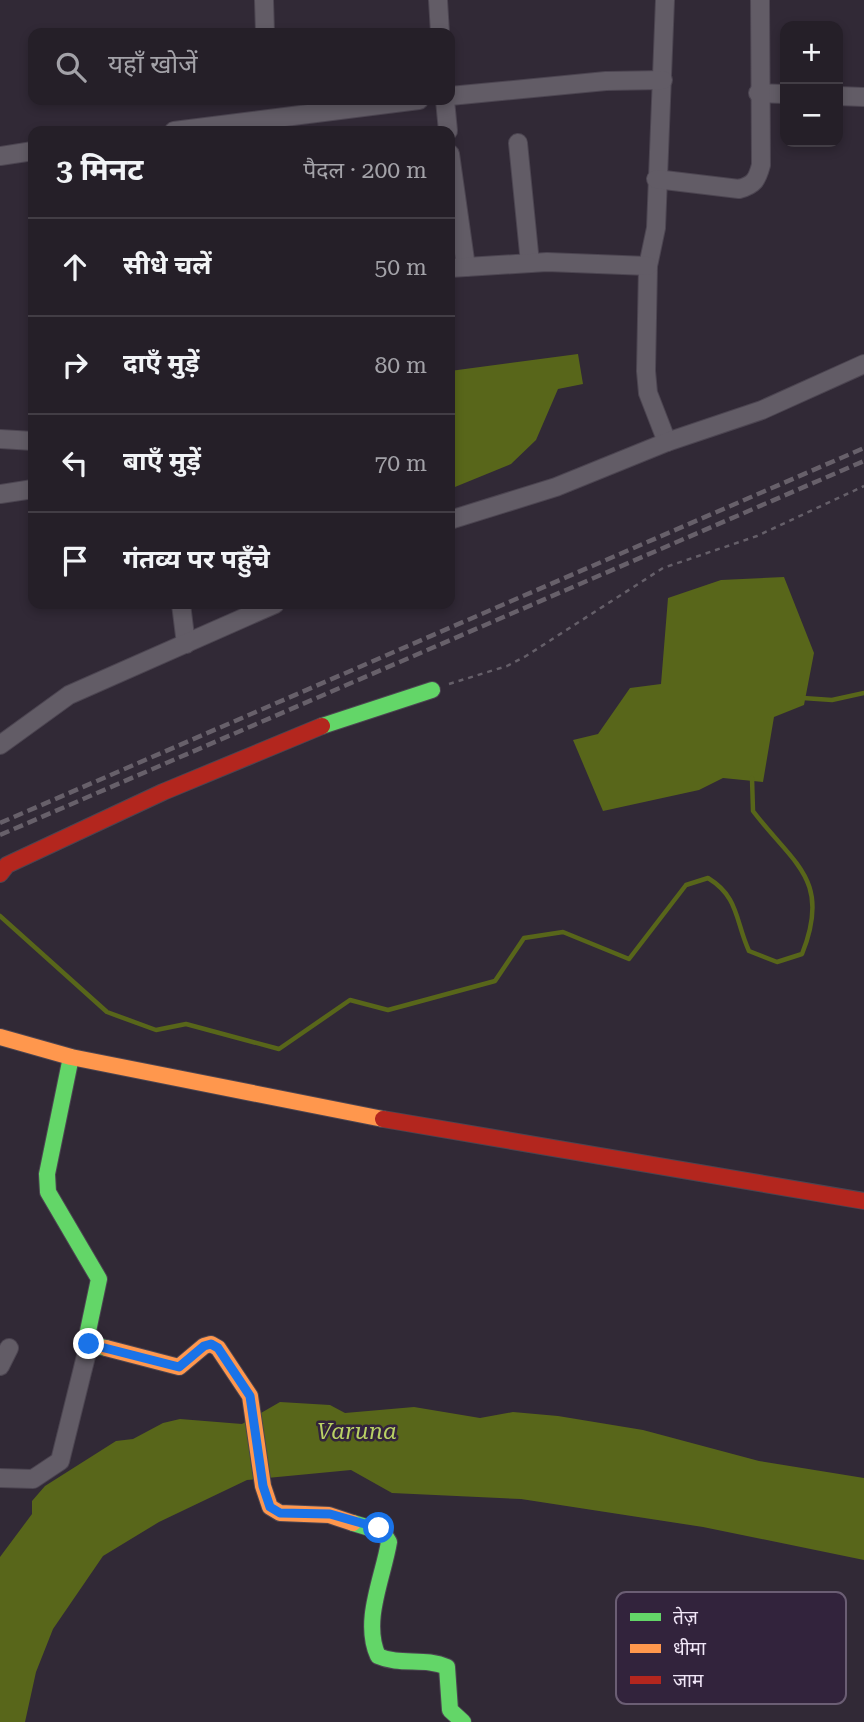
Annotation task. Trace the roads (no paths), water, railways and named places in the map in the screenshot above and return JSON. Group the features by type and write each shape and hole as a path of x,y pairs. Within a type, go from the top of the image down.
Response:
{"street":[{"path":"264,0 265,28"},
{"path":"438,0 440,28"},
{"path":"665,0 656,228 648,266 648,393 667,442"},
{"path":"656,178 739,189 751,186 761,165 758,93 760,0"},
{"path":"455,96 606,81 663,80"},
{"path":"758,93 780,94"},
{"path":"843,96 864,97"},
{"path":"267,105 268,118"},
{"path":"210,126 268,118 295,123 392,105"},
{"path":"445,105 448,126"},
{"path":"518,143 530,263"},
{"path":"0,156 28,152"},
{"path":"455,224 458,267 530,263 648,266"},
{"path":"455,518 556,487 667,442 762,410 864,364"},
{"path":"0,439 28,442"},
{"path":"0,494 28,490"},
{"path":"182,609 186,644"},
{"path":"0,745 69,695 264,609"},
{"path":"0,874 7,865 77,832 244,759 338,721 432,690"},
{"path":"0,1037 71,1057 421,1126 864,1202"},
{"path":"0,1478 33,1479 60,1461 89,1344 88,1331 99,1279 95,1267 52,1202 47,1174 71,1057"},
{"path":"89,1344 179,1367 204,1346 211,1344 218,1348 246,1389 254,1409 263,1486 270,1507 280,1513 330,1514 383,1532 389,1542 372,1621 371,1645 374,1655 385,1661 439,1662 447,1667 450,1710 463,1722"},
{"path":"0,1366 9,1349"}],"water":[{"path":"578,354 583,384 558,389 536,440 511,464 455,487 455,370"},
{"path":"784,577 814,653 804,705 774,717 763,782 723,778 699,790 603,811 573,740 598,734 630,688 661,684 668,598 721,580"},
{"name":"Varuna","path":"280,1402 330,1405 345,1413 414,1407 480,1418 513,1412 558,1416 643,1430 759,1461 864,1478 864,1560 703,1527 521,1499 392,1493 351,1470 247,1480 159,1522 103,1556 53,1629 36,1672 25,1722 0,1722 0,1557 32,1514 32,1501 45,1486 116,1441 133,1439 163,1423 180,1419 242,1424"}],"waterway":[{"path":"803,698 832,700 864,693"},
{"path":"0,916 107,1012 156,1030 186,1024 279,1049 350,1000 388,1010 495,981 524,938 563,932 629,959 686,885 708,878 718,885 731,901 749,951 777,962 802,954 813,907 804,874 753,811 752,778"}],"railway":[{"path":"0,823 864,448"},
{"path":"0,835 864,461"}]}
